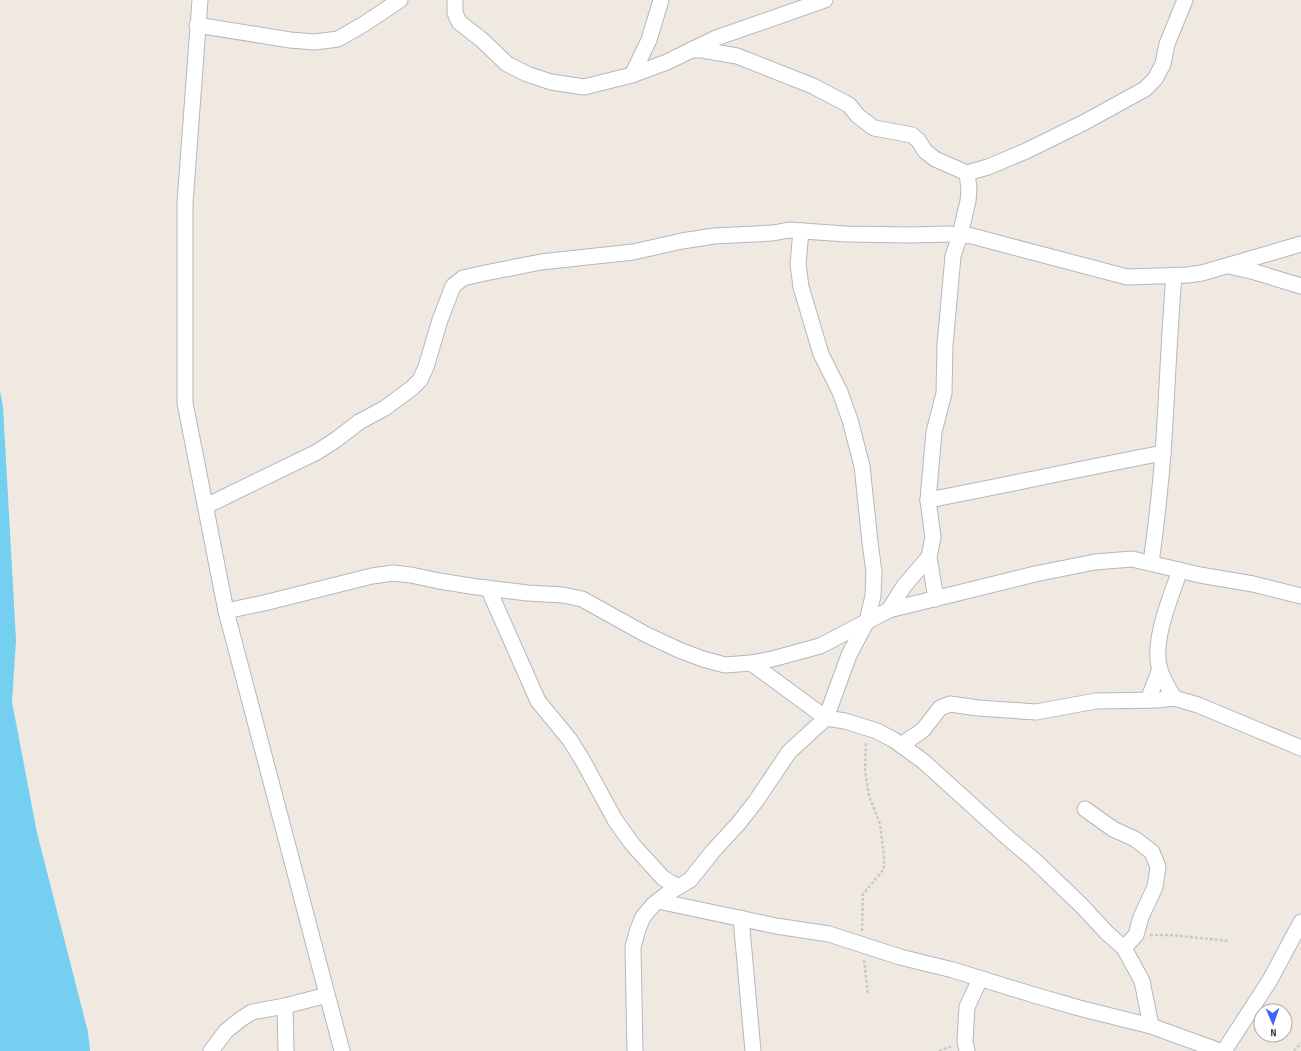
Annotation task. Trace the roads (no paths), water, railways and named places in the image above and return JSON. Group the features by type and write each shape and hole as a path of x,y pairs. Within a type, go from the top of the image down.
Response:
{"street":[{"path":"200,0 185,203 185,403 226,611 342,1051"},
{"path":"197,25 290,40 315,42 338,39 400,0"},
{"path":"455,0 455,13 460,22 482,40 507,64 527,74 551,82 584,87 632,75 667,62 716,38 824,0"},
{"path":"632,75 649,40 661,0"},
{"path":"691,50 702,50 737,56 813,86 849,105 858,116 874,128 912,135 918,140 925,151 935,159 967,173 984,169 1026,151 1085,122 1145,89 1155,79 1163,64 1167,44 1185,0"},
{"path":"936,599 929,557 933,537 928,500 934,432 944,393 945,345 953,256 960,235 968,201 967,173"},
{"path":"206,506 317,452 360,422 385,408 412,388 420,380 426,367 440,320 453,286 463,278 540,262 633,252 682,241 714,236 773,233 789,230 846,234 950,234 972,236 1127,278 1202,273 1301,244"},
{"path":"635,1051 633,947 638,929 644,917 658,901 690,880 756,801 789,752 826,718 849,655 867,621 873,596 874,572 862,466 850,420 840,392 821,354 801,287 798,264 801,231"},
{"path":"1228,266 1255,272 1301,286"},
{"path":"1152,563 1163,453 1169,327 1174,276"},
{"path":"928,500 1163,453"},
{"path":"889,610 904,586 929,557"},
{"path":"226,611 372,576 393,573 488,588 528,593 563,595 582,599 645,634 697,657 726,665 751,663 772,659 820,646 889,610 1035,574 1095,562 1132,559 1200,575 1253,584 1301,596"},
{"path":"1174,698 1160,670 1158,651 1163,619 1180,570"},
{"path":"488,588 538,701 573,745 615,820 633,845 664,878 678,887"},
{"path":"751,663 826,718 845,720 858,726 877,731 901,745 924,761 1008,839 1033,859 1082,906 1107,934 1124,948 1142,981 1151,1026"},
{"path":"1148,700 1160,670"},
{"path":"901,745 923,730 940,708 950,704 978,708 1036,712 1096,701 1174,698 1198,705 1301,748"},
{"path":"1085,809 1113,829 1135,840 1152,852 1158,867 1154,887 1141,917 1136,935 1124,948"},
{"path":"658,901 776,926 829,934 900,957 953,970 1079,1008 1151,1026 1220,1051"},
{"path":"741,918 753,1051"},
{"path":"1224,1051 1270,980 1295,945 1301,922"},
{"path":"967,1051 967,1007 980,979"},
{"path":"211,1051 226,1031 252,1012 285,1006 327,995"},
{"path":"285,1006 286,1051"}],"water":[{"path":"0,391 3,407 16,640 12,702 37,833 88,1032 90,1051 0,1051"}]}
